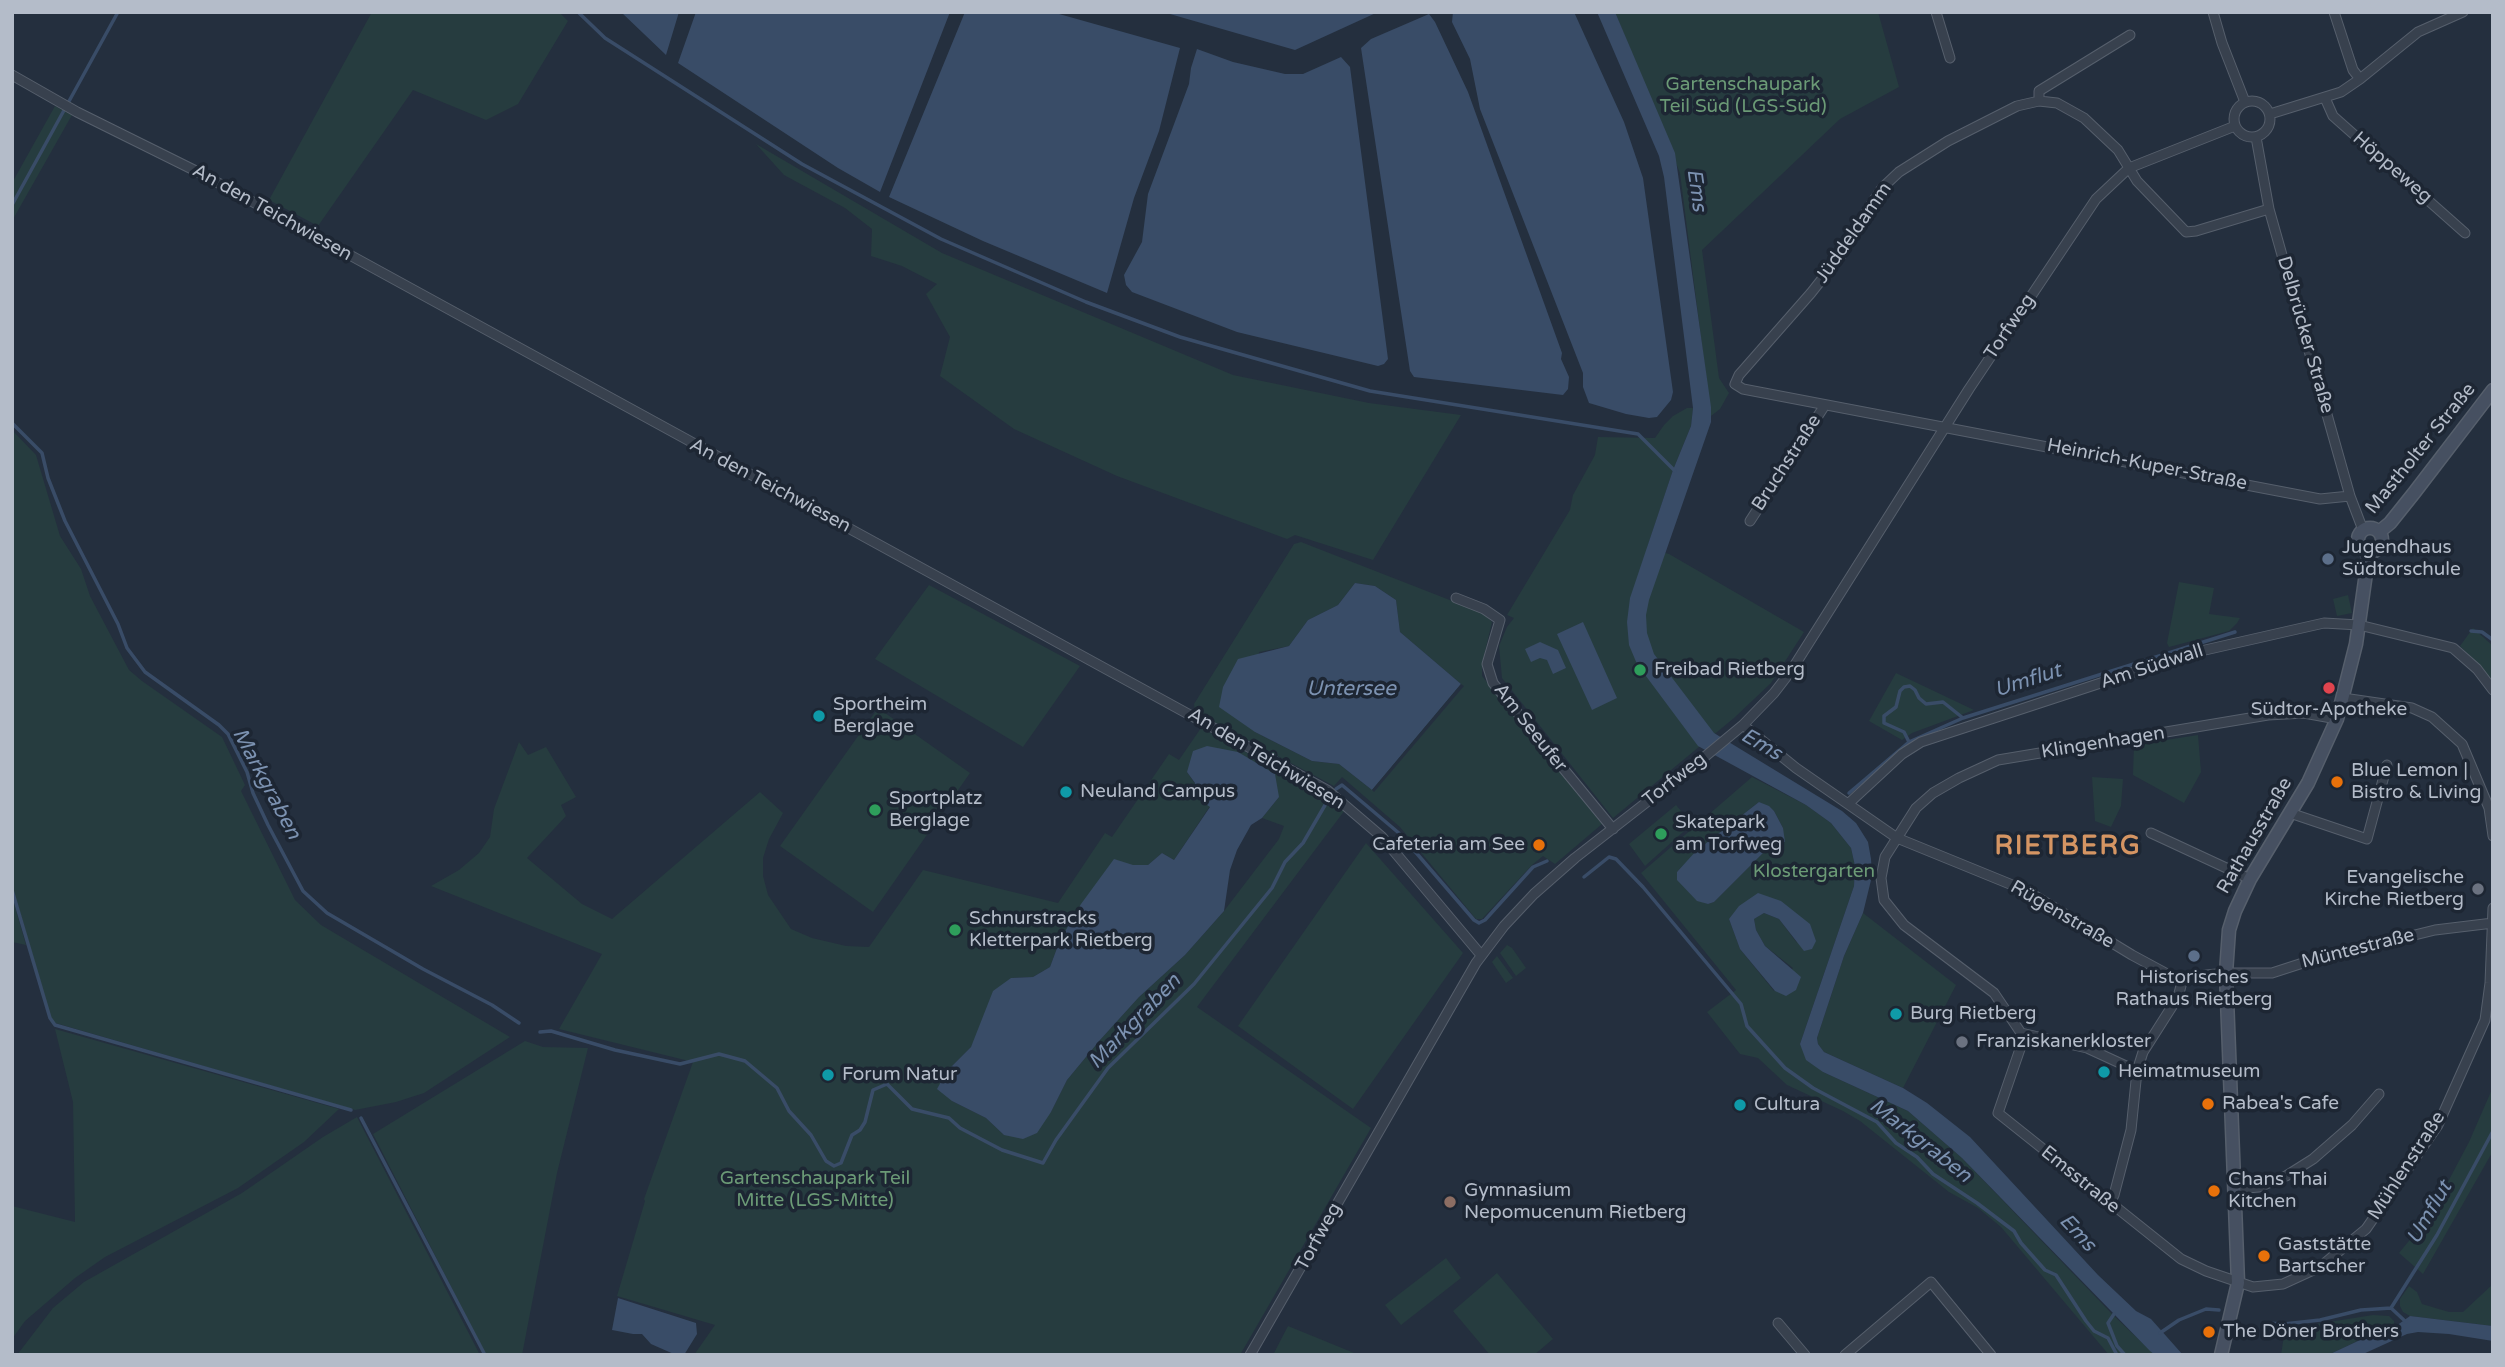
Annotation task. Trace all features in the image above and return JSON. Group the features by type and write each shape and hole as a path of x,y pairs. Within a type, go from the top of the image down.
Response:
{"street":[{"path":"1936,12 1950,58"},
{"path":"2213,12 2245,102"},
{"path":"2334,12 2353,70 2360,79"},
{"path":"2270,114 2342,92 2418,32 2463,12"},
{"path":"2130,35 2039,91 2039,101 2057,103 2084,118 2118,150 2137,181 2186,232 2196,232 2269,209"},
{"name":"An den Teichwiesen","path":"12,75 76,112 200,173 1327,790 1382,837 1481,955"},
{"name":"Höppeweg","path":"2325,98 2333,116 2465,233"},
{"path":"2251,100 2263,104 2270,114 2270,126 2262,135 2246,136 2235,126 2236,109 2245,102 2251,100"},
{"name":"Jüddeldamm","path":"1735,384 1739,375 1833,264 1882,188 1899,172 1971,128 2017,106 2039,101"},
{"name":"Torfweg","path":"1250,1355 1481,955 1504,926 1574,858 1732,734 1746,728 1791,671 1945,426 2096,199 2129,168 2235,126"},
{"name":"Delbrücker Straße","path":"2256,137 2269,209 2350,496 2363,530"},
{"name":"Bruchstraße","path":"1735,384 1743,389 1945,426"},
{"name":"Mastholter Straße","path":"2379,532 2390,523 2493,390"},
{"name":"Bruchstraße","path":"1750,520 1825,405"},
{"name":"Heinrich-Kuper-Straße","path":"1945,426 2320,499 2350,496"},
{"path":"2374,529 2379,532 2381,545 2374,551 2369,552 2360,546 2359,534 2363,530 2374,529"},
{"name":"Rathausstraße","path":"2221,1355 2238,1283 2226,973 2230,925 2250,879 2324,751 2337,719 2359,625 2369,552"},
{"name":"Am Seeufer","path":"1456,598 1484,609 1500,620 1487,664 1493,683 1612,829"},
{"name":"Am Südwall","path":"1848,804 1902,754 1921,742 2192,653 2324,623 2359,625 2453,648 2477,669 2493,690"},
{"path":"2343,698 2412,708 2432,717 2462,744 2489,808 2493,836"},
{"name":"Klingenhagen","path":"2021,1033 1994,993 1904,925 1884,900 1881,878 1885,858 1916,808 1933,793 1998,760 2268,715 2304,713 2337,719"},
{"name":"Rügenstraße","path":"1746,728 1796,768 1897,838 2027,891 2182,982"},
{"path":"2290,813 2367,839 2387,765"},
{"path":"2151,833 2250,879"},
{"name":"Mühlenstraße","path":"2238,1283 2253,1287 2283,1284 2320,1267 2366,1229 2385,1204 2438,1125 2485,1020 2490,983 2493,908"},
{"name":"Müntestraße","path":"2226,973 2272,973 2309,961 2435,930 2492,923"},
{"path":"2110,1203 2131,1130 2137,1071 2143,1052 2178,997 2182,982 2197,976 2226,973"},
{"path":"2021,1033 2087,1048 2137,1071"},
{"name":"Emsstraße","path":"2021,1033 2020,1049 1998,1113 2181,1259 2238,1283"},
{"path":"2235,1189 2259,1187 2313,1159 2352,1125 2379,1094"},
{"path":"1845,1355 1931,1282 1991,1355"},
{"path":"1778,1323 1805,1355"}],"green space":[{"path":"372,12 559,12 568,21 518,104 486,120 413,90 318,226 269,200"},
{"name":"Gartenschaupark Teil Süd (LGS-Süd)","path":"1615,12 1878,12 1899,87 1840,119 1702,250 1719,378 1729,393 1720,409 1711,416 1680,173"},
{"path":"55,106 72,115 12,221 12,183"},
{"path":"756,144 942,253 1233,375 1369,403 1461,415 1373,560 1295,535 1287,539 1117,476 1014,429 940,376 950,337 926,294 937,284 902,266 871,256 872,229 845,208 784,175"},
{"name":"Freibad Rietberg","path":"1687,408 1693,408 1691,426 1647,548 1669,554 1804,632 1771,683 1734,718 1613,818 1502,678 1499,646 1514,618 1507,615 1570,510 1573,495 1595,455 1598,437 1655,438 1673,416"},
{"path":"12,430 36,455 60,536 81,569 90,596 129,670 222,737 245,785 241,791 295,900 321,925 510,1037 424,1093 355,1110 52,1022 12,885"},
{"path":"1301,542 1483,613 1492,622 1482,664 1482,676 1602,824 1555,864 1543,856 1482,919 1476,919 1400,827 1342,777 1334,786 1195,712 1194,704 1294,544","holes":["1355,583 1375,586 1396,600 1400,632 1461,684 1372,790 1339,764 1312,761 1255,732 1259,652 1289,646 1308,620 1338,605"]},
{"path":"2179,582 2214,588 2209,614 2240,618 2237,623 2229,631 2169,647 2167,643"},
{"path":"929,585 1080,666 1023,747 875,659"},
{"path":"2348,595 2352,613 2337,616 2333,599"},
{"path":"2473,628 2493,646 2493,683 2460,646"},
{"path":"1896,673 1974,710 1912,733 1902,740 1869,721"},
{"name":"Sportplatz Berglage","path":"878,708 970,773 873,912 780,846"},
{"name":"Gartenschaupark Teil Mitte (LGS-Mitte)","path":"1201,728 1320,792 1345,810 1197,1007 1371,1128 1240,1355 694,1355 715,1325 617,1296 644,1199 693,1062 559,1029 602,954 431,886 459,870 479,853 490,837 494,809 519,742 528,755 546,747 576,797 561,805 566,816 527,858 582,904 612,919 760,792 783,813 769,839 763,858 763,876 768,895 791,929 812,938 846,946 869,947 923,870 1058,903 1105,833 1112,837 1169,754 1179,760","holes":["1187,772 1279,797 1262,818 1284,826 1279,839 1224,911 1185,955 1139,997 1100,1040 1067,1080 1051,1112 1004,1135 986,1118 952,1101 947,1071 971,1047 1011,978 1033,977 1050,967 1060,940 1133,865 1148,865 1162,853 1174,860 1210,806"]},
{"path":"2198,735 2201,772 2184,803 2133,775 2134,745"},
{"name":"Klostergarten","path":"1752,777 1806,805 1831,823 1851,848 1855,866 1854,886 1800,1044 1823,1072 1908,1111 1962,1158 2155,1355 2109,1355 2001,1227 1978,1208 1949,1192 1860,1121 1787,1085 1758,1058 1740,1054 1707,1012 1736,990 1641,873","holes":["1759,802 1774,811 1783,828 1783,844 1775,843 1769,847 1714,902 1708,904 1696,899 1678,880 1677,872 1699,849","1781,901 1797,943 1779,919 1764,913 1754,919 1756,930 1765,946 1793,968 1774,991 1740,949 1729,919"]},
{"path":"2092,777 2123,779 2121,806 2111,827 2095,821"},
{"name":"Skatepark am Torfweg","path":"1676,805 1692,824 1645,866 1629,844"},
{"path":"1366,843 1463,953 1353,1109 1238,1026"},
{"path":"12,896 26,945 12,942"},
{"path":"1863,913 1956,985 1903,1088 1824,1052 1818,1044 1817,1038 1844,956"},
{"path":"1507,945 1526,968 1516,976 1500,953"},
{"path":"1497,956 1513,978 1506,983 1492,962"},
{"path":"55,1029 339,1109 304,1142 238,1188 105,1257 75,1278 25,1321 12,1339 12,1206 75,1222 73,1102"},
{"path":"525,1041 543,1047 588,1048 557,1173 522,1355 486,1355 373,1134"},
{"path":"2493,1087 2493,1151 2423,1274 2399,1253 2431,1214 2469,1142"},
{"path":"357,1117 480,1355 17,1355 53,1308 84,1282 242,1193"},
{"path":"1446,1258 1461,1278 1401,1325 1385,1305"},
{"path":"1497,1273 1553,1339 1534,1355 1490,1355 1453,1311"},
{"path":"2493,1284 2493,1326 2410,1316 2403,1312 2400,1306 2400,1299 2409,1286 2417,1292 2422,1304 2449,1312 2463,1312"},
{"path":"2373,1315 2389,1316 2394,1321 2394,1327 2328,1355 2281,1355 2285,1329"},
{"path":"1288,1326 1359,1355 1273,1355"}],"water":[{"path":"621,12 679,12 666,55"},
{"path":"696,12 950,12 880,192 838,168 678,63"},
{"path":"965,12 1052,12 1180,48 1159,131 1134,198 1107,293 983,241 889,197"},
{"path":"1163,12 1378,12 1295,50"},
{"path":"1453,12 1574,12 1624,122 1643,178 1673,392 1671,400 1657,417 1626,414 1589,403 1583,387 1583,373 1480,109 1470,59 1452,22"},
{"path":"1597,12 1615,12 1675,153 1711,407 1711,422 1649,600 1647,633 1654,654 1714,733 1842,811 1856,823 1868,842 1872,876 1863,913 1844,956 1817,1038 1818,1044 1824,1052 1903,1088 1970,1137 2098,1275 2136,1311 2151,1319 2183,1355 2155,1355 2150,1351 1962,1158 1908,1111 1823,1072 1806,1060 1800,1044 1854,886 1855,866 1851,848 1831,823 1806,805 1698,746 1637,664 1629,645 1627,622 1630,598 1673,470 1691,426 1693,408 1664,177 1659,156"},
{"path":"1429,14 1468,92 1562,353 1561,359 1569,377 1568,389 1563,395 1414,377 1410,371 1361,48 1371,39"},
{"path":"1197,49 1233,62 1285,74 1303,74 1341,57 1350,67 1388,359 1384,364 1378,366 1237,332 1132,292 1126,285 1124,275 1142,242 1148,194 1189,84"},
{"name":"Untersee","path":"1355,583 1375,586 1396,600 1400,632 1461,684 1372,790 1339,764 1312,761 1255,732 1219,707 1223,687 1238,659 1289,646 1308,620 1338,605"},
{"path":"1583,622 1617,698 1592,710 1557,634"},
{"path":"1540,642 1558,650 1566,668 1553,674 1547,660 1540,658 1531,662 1525,649"},
{"path":"1207,746 1238,752 1275,774 1279,797 1262,818 1251,825 1237,850 1230,870 1224,911 1185,955 1139,997 1100,1040 1067,1080 1037,1133 1023,1139 1004,1135 986,1118 952,1101 937,1089 947,1071 971,1047 993,991 1011,978 1033,977 1050,967 1060,940 1081,904 1114,859 1133,865 1148,865 1162,853 1174,860 1210,807 1196,797 1195,783 1187,772 1193,751"},
{"path":"1759,802 1774,811 1783,828 1785,842 1769,847 1714,902 1708,904 1697,901 1677,880 1677,872 1696,851"},
{"path":"1758,893 1781,901 1810,924 1816,941 1812,949 1804,951 1779,919 1764,913 1754,919 1756,930 1765,946 1801,977 1796,990 1786,996 1775,991 1740,949 1729,919 1739,906"},
{"path":"618,1298 696,1323 697,1334 684,1355 676,1355 651,1344 642,1334 612,1330"},
{"path":"2410,1316 2493,1326 2493,1341 2418,1332 2407,1334 2361,1355 2328,1355 2375,1333 2389,1331"}],"pier":[{"path":"1461,684 1464,686 1374,792 1372,790"}],"waterway":[{"path":"12,205 118,12"},
{"path":"578,12 605,38 802,164 941,239 1086,302 1180,337 1370,391 1638,434 1675,471"},
{"name":"Markgraben","path":"12,423 42,453 48,478 65,521 118,624 127,648 145,672 228,734 247,772 253,793 268,825 303,891 327,913 423,969 492,1005 519,1023"},
{"name":"Umflut","path":"2471,631 2482,632 2493,640"},
{"name":"Umflut","path":"1849,793 1909,742 1963,718 2235,632"},
{"path":"1909,742 1904,732 1884,723 1884,716 1896,707 1900,691 1904,687 1910,686 1926,704 1943,702 1963,718"},
{"name":"Markgraben","path":"1336,789 1342,785 1400,834 1479,923 1485,920 1533,867 1547,861"},
{"name":"Markgraben","path":"540,1032 551,1031 615,1050 680,1064 719,1054 745,1061 777,1088 789,1111 811,1135 826,1161 834,1166 841,1163 852,1135 860,1130 865,1122 873,1090 887,1084 912,1109 949,1118 960,1128 1002,1150 1043,1163 1056,1140 1108,1068 1194,984 1272,888 1285,862 1303,843 1328,800"},
{"name":"Markgraben","path":"1584,877 1609,857 1616,859 1643,887 1741,1004 1747,1026 1785,1068 1813,1088 1877,1122 1896,1143 1917,1157 1933,1174 2014,1231 2045,1270 2056,1275 2086,1321 2094,1331 2108,1338 2117,1355"},
{"path":"12,890 50,1018 55,1025 351,1110"},
{"path":"361,1118 485,1355"},
{"name":"Umflut","path":"2406,1322 2391,1308 2437,1235 2493,1131"},
{"name":"Umflut","path":"2267,1323 2320,1320 2361,1310 2391,1308"},
{"name":"Umflut","path":"2160,1333 2179,1320 2206,1309 2219,1310"},
{"path":"2114,1314 2108,1323 2117,1346 2125,1355"}],"place":[{"name":"Jugendhaus Südtorschule","path":"2328,559"},
{"name":"Freibad Rietberg","path":"1640,670"},
{"name":"Südtor-Apotheke","path":"2329,688"},
{"name":"Sportheim Berglage","path":"819,716"},
{"name":"Blue Lemon | Bistro & Living","path":"2337,782"},
{"name":"Neuland Campus","path":"1066,792"},
{"name":"Sportplatz Berglage","path":"875,810"},
{"name":"Skatepark am Torfweg","path":"1661,834"},
{"name":"Cafeteria am See","path":"1539,845"},
{"name":"Evangelische Kirche Rietberg","path":"2478,889"},
{"name":"Schnurstracks Kletterpark Rietberg","path":"955,930"},
{"name":"Historisches Rathaus Rietberg","path":"2194,956"},
{"name":"Burg Rietberg","path":"1896,1014"},
{"name":"Franziskanerkloster","path":"1962,1042"},
{"name":"Heimatmuseum","path":"2104,1072"},
{"name":"Forum Natur","path":"828,1075"},
{"name":"Rabea's Cafe","path":"2208,1104"},
{"name":"Cultura","path":"1740,1105"},
{"name":"Chans Thai Kitchen","path":"2214,1191"},
{"name":"Gymnasium Nepomucenum Rietberg","path":"1450,1202"},
{"name":"Gaststätte Bartscher","path":"2264,1256"},
{"name":"The Döner Brothers","path":"2209,1332"}],"district":[{"name":"RIETBERG","path":"2068,847"}],"water label":[{"name":"Ems","path":"1696,190"},
{"name":"Ems","path":"1761,745"},
{"name":"Ems","path":"2077,1233"}]}
